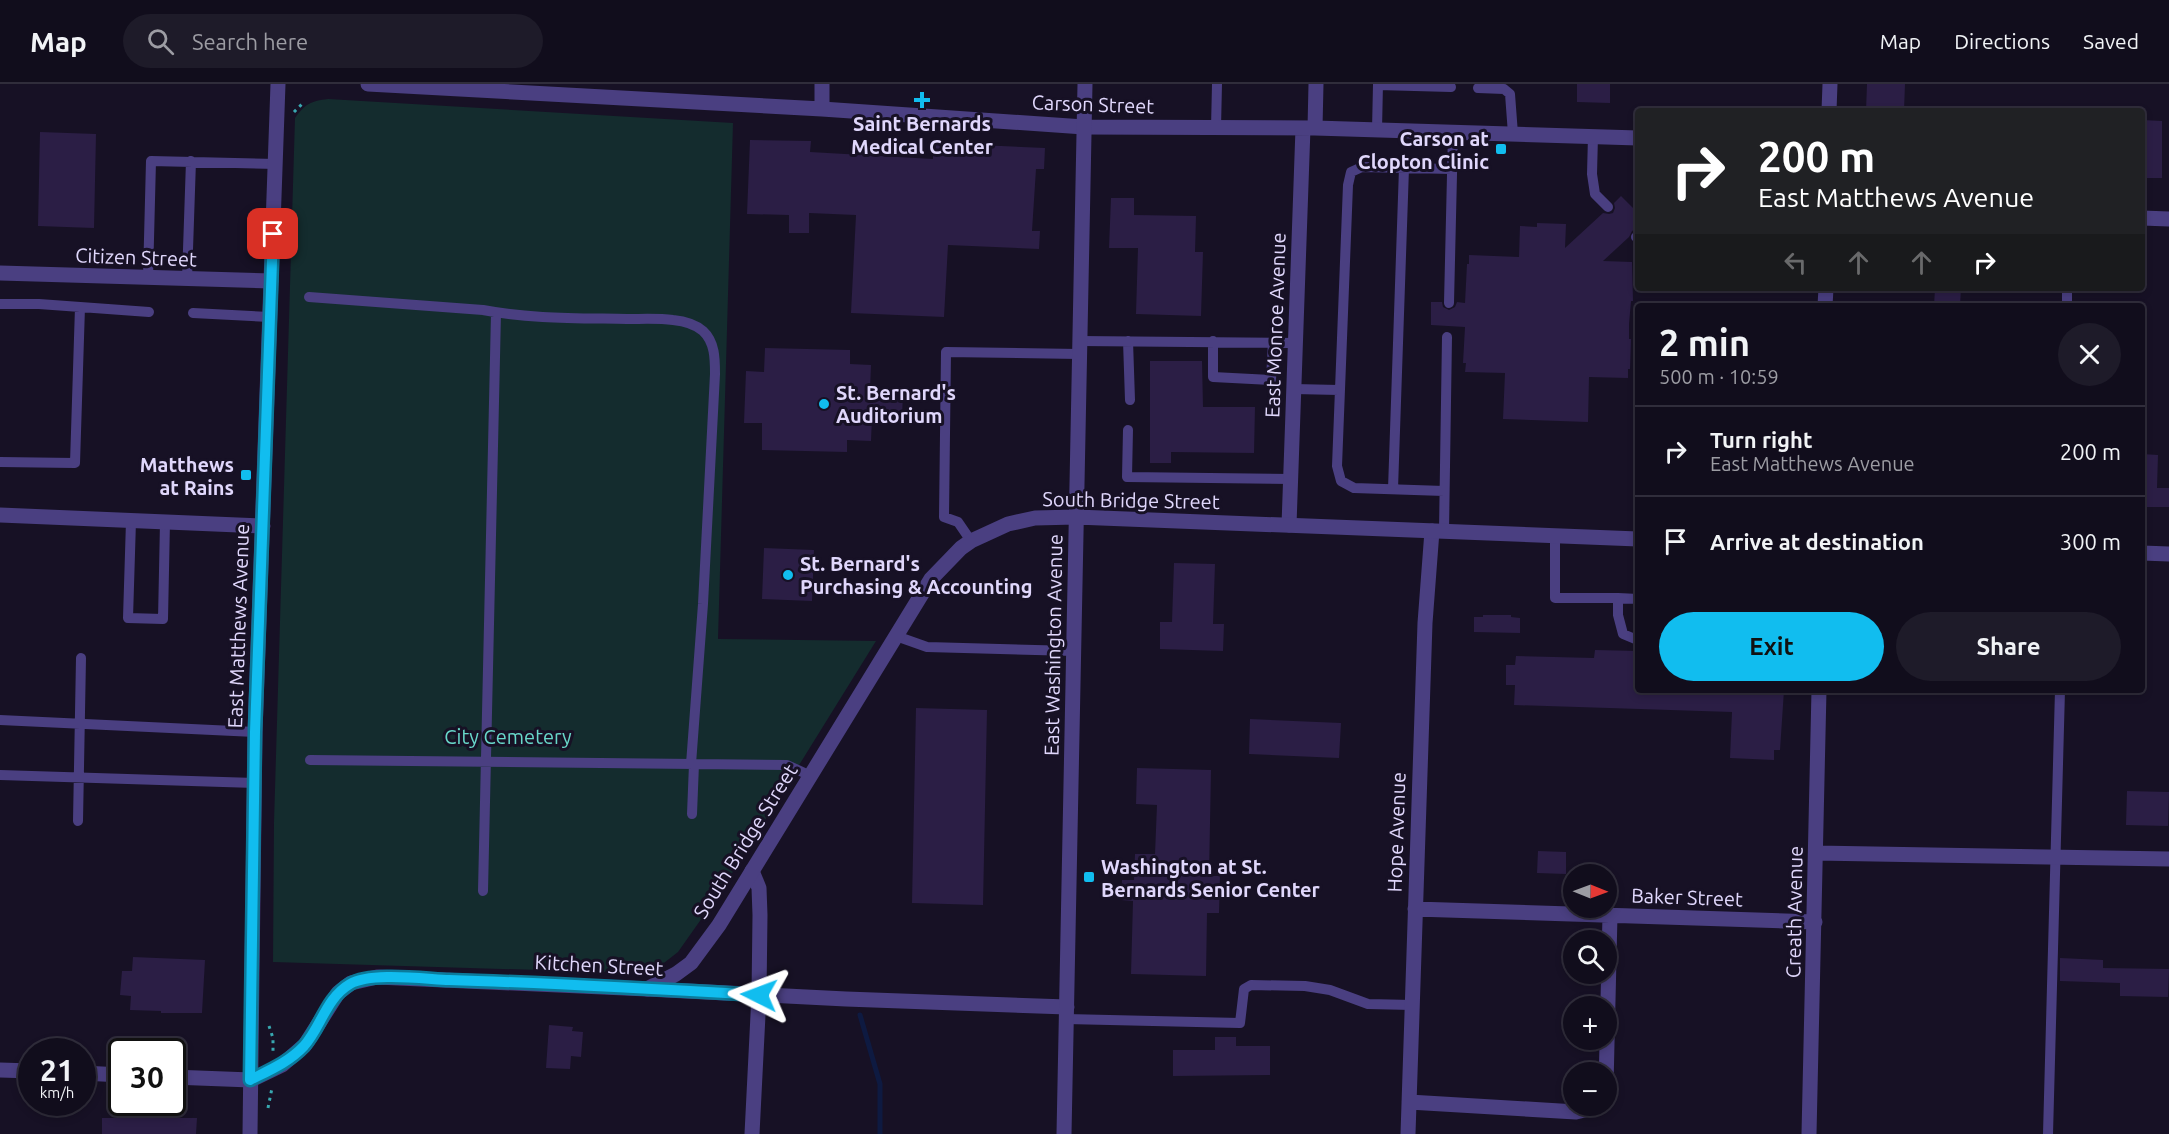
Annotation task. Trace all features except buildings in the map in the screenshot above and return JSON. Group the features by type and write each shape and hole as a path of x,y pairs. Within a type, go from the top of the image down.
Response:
{"street":[{"name":"East Matthews Avenue","path":"250,1134 255,732 278,84"},
{"name":"Carson Street","path":"368,84 822,109 1084,127 1309,128 1635,138"},
{"path":"822,84 822,109"},
{"name":"East Washington Avenue","path":"1065,1134 1085,84"},
{"name":"East Monroe Avenue","path":"1289,525 1296,343 1309,128 1316,84"},
{"path":"1829,108 1830,84"},
{"path":"2145,218 2169,219"},
{"name":"Citizen Street","path":"0,273 271,281"},
{"path":"0,515 263,526"},
{"name":"South Bridge Street","path":"647,989 676,974 691,963 719,925 931,579 961,548 1008,524 1035,518 1076,517 1635,538"},
{"name":"Hope Avenue","path":"1408,1134 1425,623 1438,531"},
{"path":"2145,553 2169,554"},
{"name":"Creath Avenue","path":"1809,1134 1819,693"},
{"path":"1816,853 2169,859"},
{"path":"752,871 759,888 759,995 752,1134"},
{"name":"Baker Street","path":"1414,909 1563,914"},
{"name":"Baker Street","path":"1617,915 1815,922"},
{"path":"1607,1062 1610,918"},
{"name":"Kitchen Street","path":"186,1078 250,1080 282,1065 305,1045 338,993 351,983 377,977 647,989 1067,1013"},
{"path":"0,1070 18,1071"},
{"path":"1409,1102 1563,1111"}],"lane":[{"path":"1216,84 1216,128"},
{"path":"1377,130 1378,85 1452,87"},
{"path":"1478,88 1504,89 1510,94 1513,134"},
{"path":"1449,303 1453,132"},
{"path":"1593,136 1594,194 1608,207"},
{"path":"148,278 151,161 276,164"},
{"path":"186,279 191,161"},
{"path":"1444,491 1354,488 1341,481 1336,466 1348,184 1351,172 1362,167 1452,169"},
{"path":"1393,489 1404,168"},
{"path":"309,297 496,313 673,320 691,324 703,331 711,341 715,355 715,374 704,604 692,764 692,814"},
{"path":"0,304 39,304 149,312"},
{"path":"0,462 75,463 80,307"},
{"path":"193,313 270,317"},
{"path":"483,891 496,313"},
{"path":"1438,531 1444,491 1447,337"},
{"path":"1128,341 1130,400"},
{"path":"971,541 958,522 944,517 946,352 1079,347 1128,341 1296,343"},
{"path":"1213,341 1213,377 1270,380 1273,342"},
{"path":"1294,389 1339,390"},
{"path":"1128,430 1127,477 1291,479"},
{"path":"131,520 128,618 163,619 165,522"},
{"path":"1556,536 1555,598 1635,599"},
{"path":"1618,598 1618,615 1623,634 1635,639"},
{"path":"896,636 927,647 1074,651"},
{"path":"78,821 81,658"},
{"path":"2048,1134 2060,693"},
{"path":"0,720 255,732"},
{"path":"310,760 787,765 811,776"},
{"path":"0,775 255,783"},
{"path":"1067,1013 1240,1023 1244,989 1251,985 1305,986 1330,990 1368,1004 1412,1005"}],"green space":[{"name":"City Cemetery","path":"328,99 733,123 718,639 876,641 721,891 678,952 660,966 637,973 273,962 274,823 295,118 309,104"}],"waterway":[{"path":"860,1015 880,1084 880,1134"}],"place":[{"name":"Saint Bernards Medical Center","path":"922,100"},
{"name":"Carson at Clopton Clinic","path":"1501,149"},
{"name":"St. Bernard's Auditorium","path":"824,404"},
{"name":"Matthews at Rains","path":"246,475"},
{"name":"St. Bernard's Purchasing & Accounting","path":"788,575"},
{"name":"Washington at St. Bernards Senior Center","path":"1089,877"}],"route":[{"path":"273,234 255,732 250,1080 282,1065 305,1045 338,993 351,983 377,977 759,995"}]}
